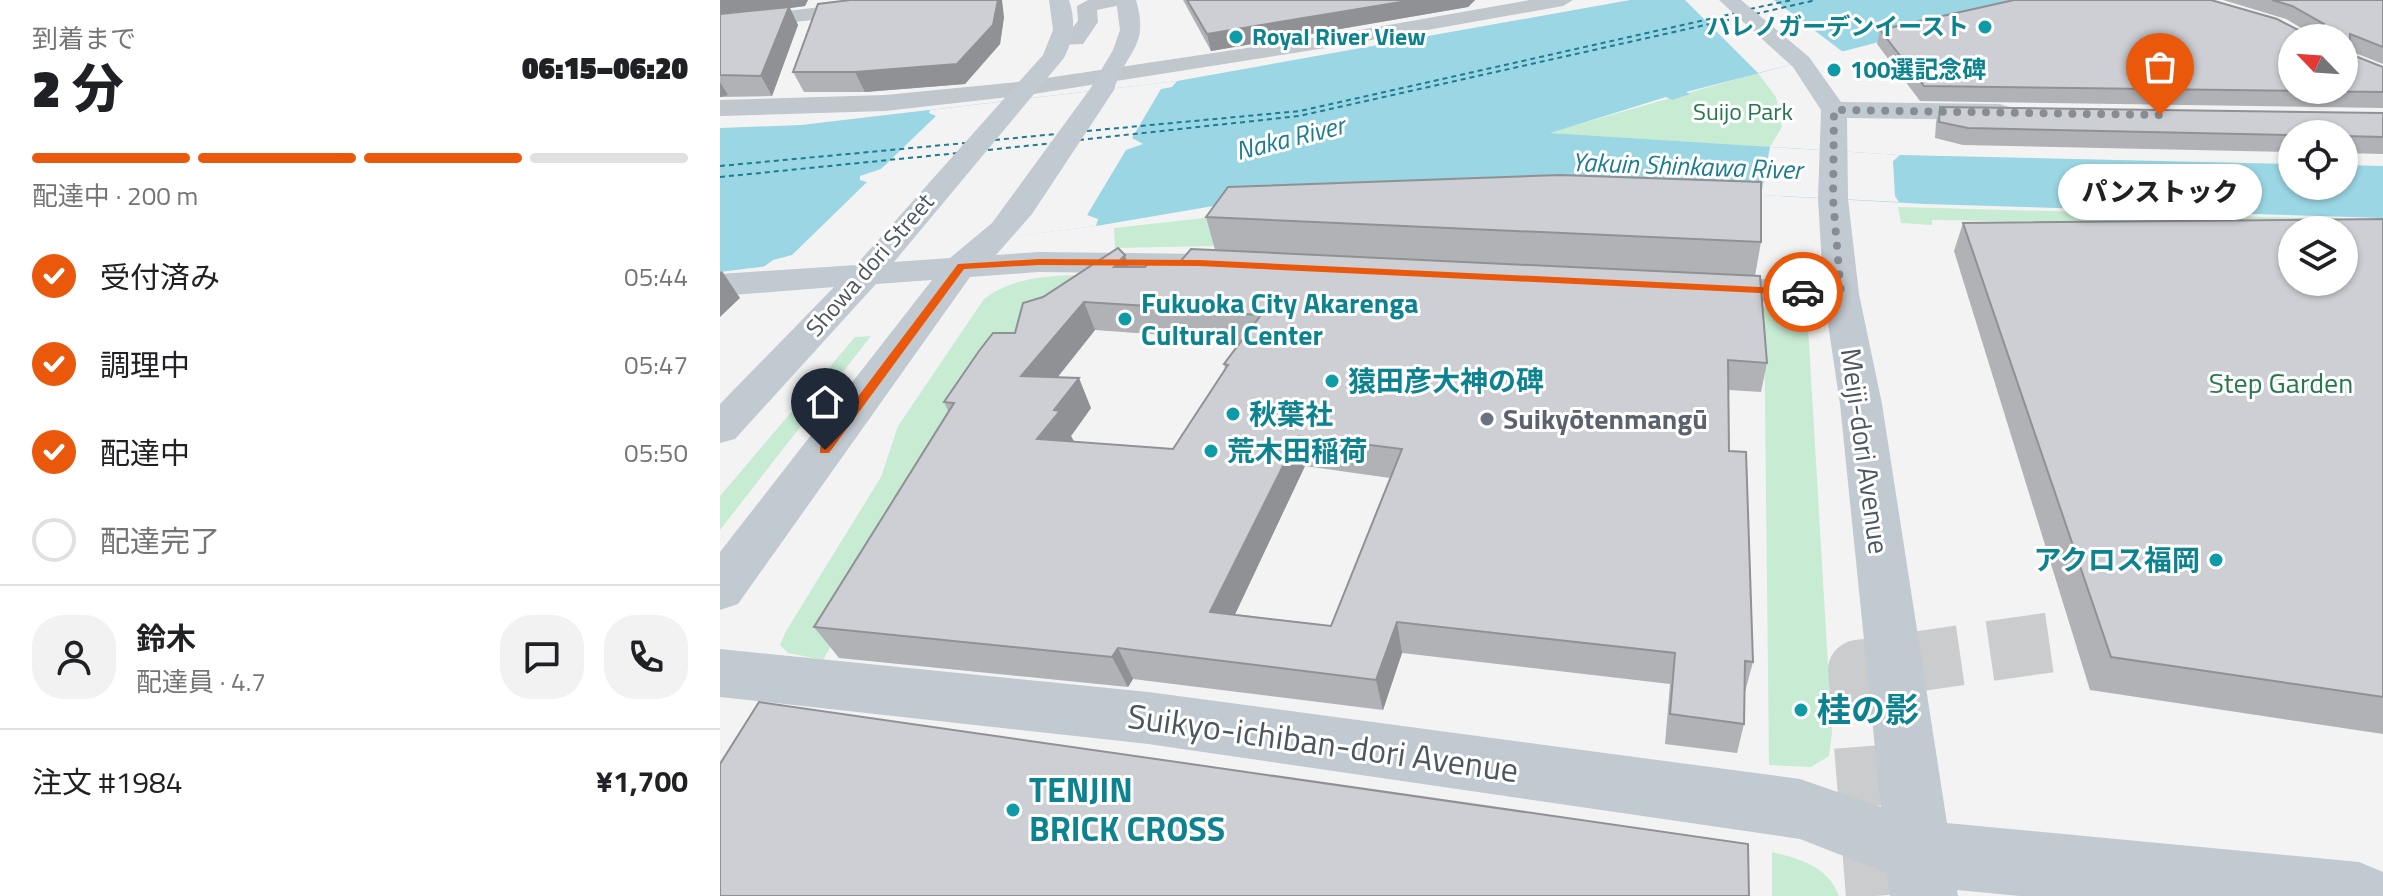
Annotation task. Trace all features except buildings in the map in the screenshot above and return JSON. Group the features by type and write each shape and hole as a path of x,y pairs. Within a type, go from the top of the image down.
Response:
{"street":[{"path":"720,25 819,7 929,0"},
{"path":"1059,0 1066,22 1063,40 1075,39 1088,22 1087,6 1118,0"},
{"path":"720,590 961,266 979,255 1018,209 1105,83 1125,49 1131,27 1126,0"},
{"path":"720,108 885,103 1023,94 1105,83 1488,6 1563,0"},
{"path":"1729,0 1801,62 1834,110 2018,112"},
{"path":"808,40 819,7"},
{"name":"Showa dori Street","path":"720,429 875,263 1023,94 1053,58 1063,40"},
{"path":"784,106 793,80"},
{"name":"Meiji-dori Avenue","path":"1834,110 1833,199 1841,294 1861,404 1921,874"},
{"path":"720,285 875,263 961,266 1039,262 1246,265"},
{"path":"1671,286 1841,294"},
{"name":"Suikyo-ichiban-dori Avenue","path":"720,673 1148,718 1800,809 1921,874 2359,896"}],"green space":[{"name":"Suijo Park","path":"1758,73 1776,97 1782,127 1770,147 1548,133"},
{"path":"1898,207 2278,217 2278,226 1932,220 1932,225 1901,223"},
{"path":"1222,216 1213,246 1115,248 1114,228"},
{"path":"2358,219 2383,220 2383,228 2358,228"},
{"path":"1052,276 1125,276 1755,305 1796,315 1808,326 1832,733 1829,756 1811,767 1769,765 1764,313 1212,287 1005,353 823,660 788,653 780,645 786,631 881,477 898,426 984,299 1016,283"},
{"path":"871,336 720,530 720,496 855,337"},
{"path":"1772,852 1812,865 1828,878 1839,896 1772,896"}],"water":[{"path":"1630,0 2041,0 1686,92 1690,94 1672,100 1666,97 1550,133 1900,155 2278,164 2278,200 2358,200 2358,165 2383,166 2383,218 1925,204 1761,195 1231,203 1096,226 720,272 720,128 801,125 1177,81"}],"pier":[{"path":"1685,0 1774,0 1843,52 1758,73"},
{"path":"1177,81 1172,87 1161,89 1132,138 1143,144 1126,150 1087,215 1098,219 1096,226 762,268 773,260 792,255 867,182 860,180 860,176 881,169 936,116 929,113 930,110"},
{"path":"1770,147 1900,155 1893,161 1895,196 1899,202 1761,195"}],"ferry route":[{"path":"1750,9 1792,0"},
{"path":"1755,14 1816,0"},
{"path":"1087,131 1300,111 1736,13"},
{"path":"1079,140 1299,116 1741,17"},
{"path":"995,140 1056,134"},
{"path":"720,166 965,143"},
{"path":"988,150 1053,143"},
{"path":"720,177 958,153"}],"tunnel":[{"path":"1876,896 1858,670 2053,642"}],"way so far":[{"path":"1803,292 1841,294 1833,199 1834,110 2160,115"}],"place":[{"name":"ハレノガーデンイースト","path":"1985,27"},
{"name":"Royal River View","path":"1236,37"},
{"name":"100選記念碑","path":"1834,70"},
{"name":"パンストック","path":"2160,115"},
{"name":"Fukuoka City Akarenga Cultural Center","path":"1125,319"},
{"name":"猿田彦大神の碑","path":"1332,381"},
{"name":"秋葉社","path":"1233,414"},
{"name":"Suikyōtenmangū","path":"1487,419"},
{"name":"荒木田稲荷","path":"1211,451"},
{"name":"アクロス福岡","path":"2216,560"},
{"name":"桂の影","path":"1801,710"},
{"name":"TENJIN BRICK CROSS","path":"1013,810"}],"route":[{"path":"825,450 961,266 1039,262 1199,263 1803,292"}],"water label":[{"name":"Naka River","path":"1290,138"},
{"name":"Yakuin Shinkawa River","path":"1687,166"}],"park label":[{"name":"Step Garden","path":"2281,383"}]}
